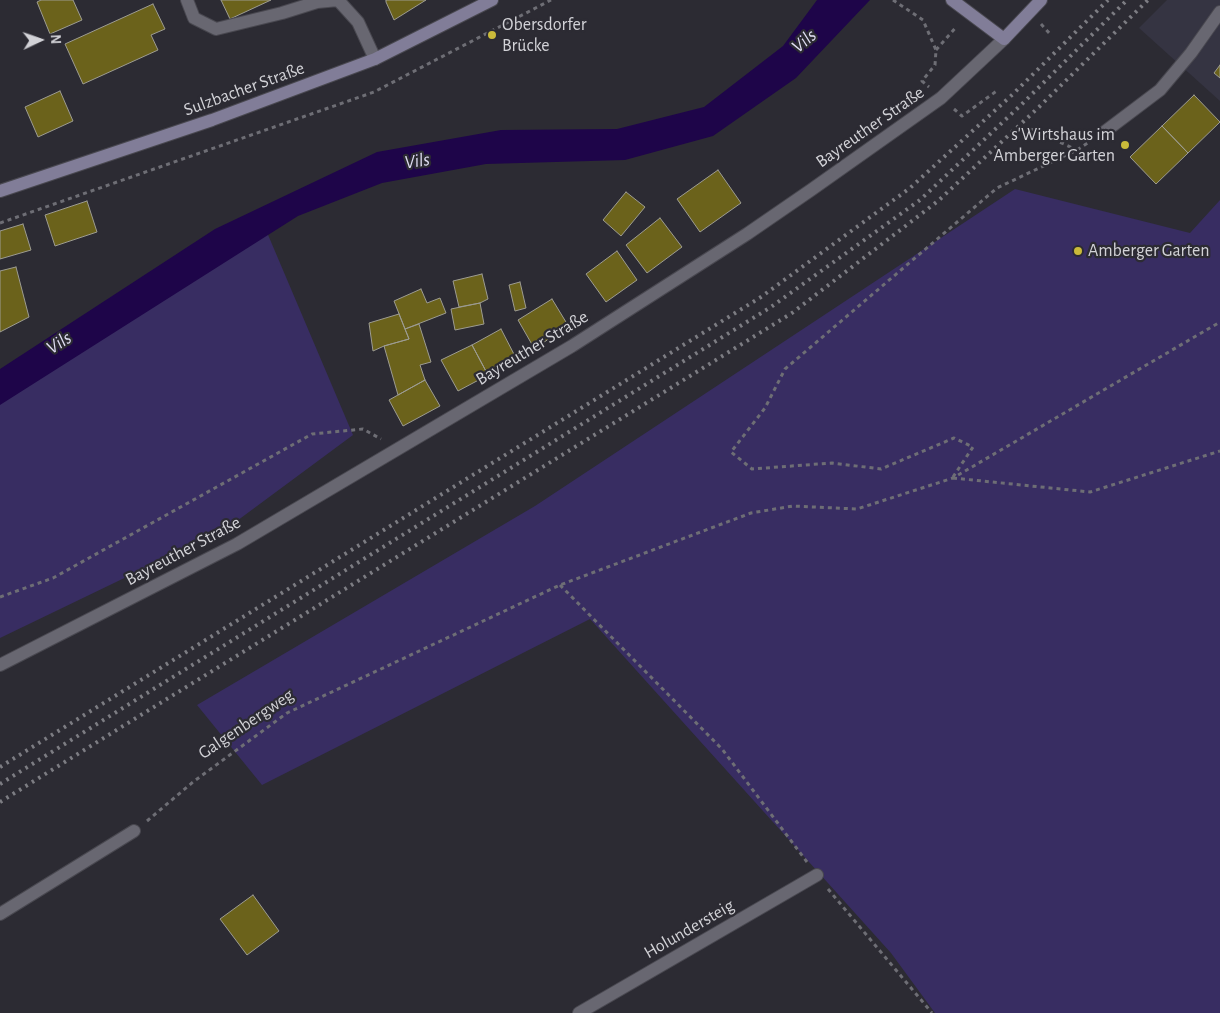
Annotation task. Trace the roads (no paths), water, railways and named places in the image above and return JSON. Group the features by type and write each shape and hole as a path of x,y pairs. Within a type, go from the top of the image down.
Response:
{"main road":[{"name":"Sulzbacher Straße","path":"0,191 212,120 375,59 492,0"},
{"path":"952,0 1004,39"},
{"name":"Bayreuther Straße","path":"1004,39 1041,0"}],"street":[{"path":"187,0 194,18 216,29 274,16 317,2 338,0 358,22 375,59"},
{"path":"1103,133 1160,90 1191,53 1220,12"},
{"name":"Bayreuther Straße","path":"0,665 237,544 572,346 738,240 941,98 1004,39"},
{"path":"0,914 134,831"},
{"name":"Holundersteig","path":"579,1013 817,876"}],"water":[{"name":"Vils","path":"817,0 870,0 796,78 713,136 625,160 486,164 382,183 298,216 0,405 0,369 215,229 377,152 501,130 617,129 704,107 783,46"}],"railway":[{"path":"0,767 761,297 910,188 1013,94 1108,0"},
{"path":"0,784 771,307 920,200 1022,104 1127,0"},
{"path":"0,802 792,313 938,201 1039,107 1148,0"}],"place":[{"name":"Obersdorfer Brücke","path":"492,35"},
{"name":"s'Wirtshaus im Amberger Garten","path":"1125,145"},
{"name":"Amberger Garten","path":"1078,251"}]}
